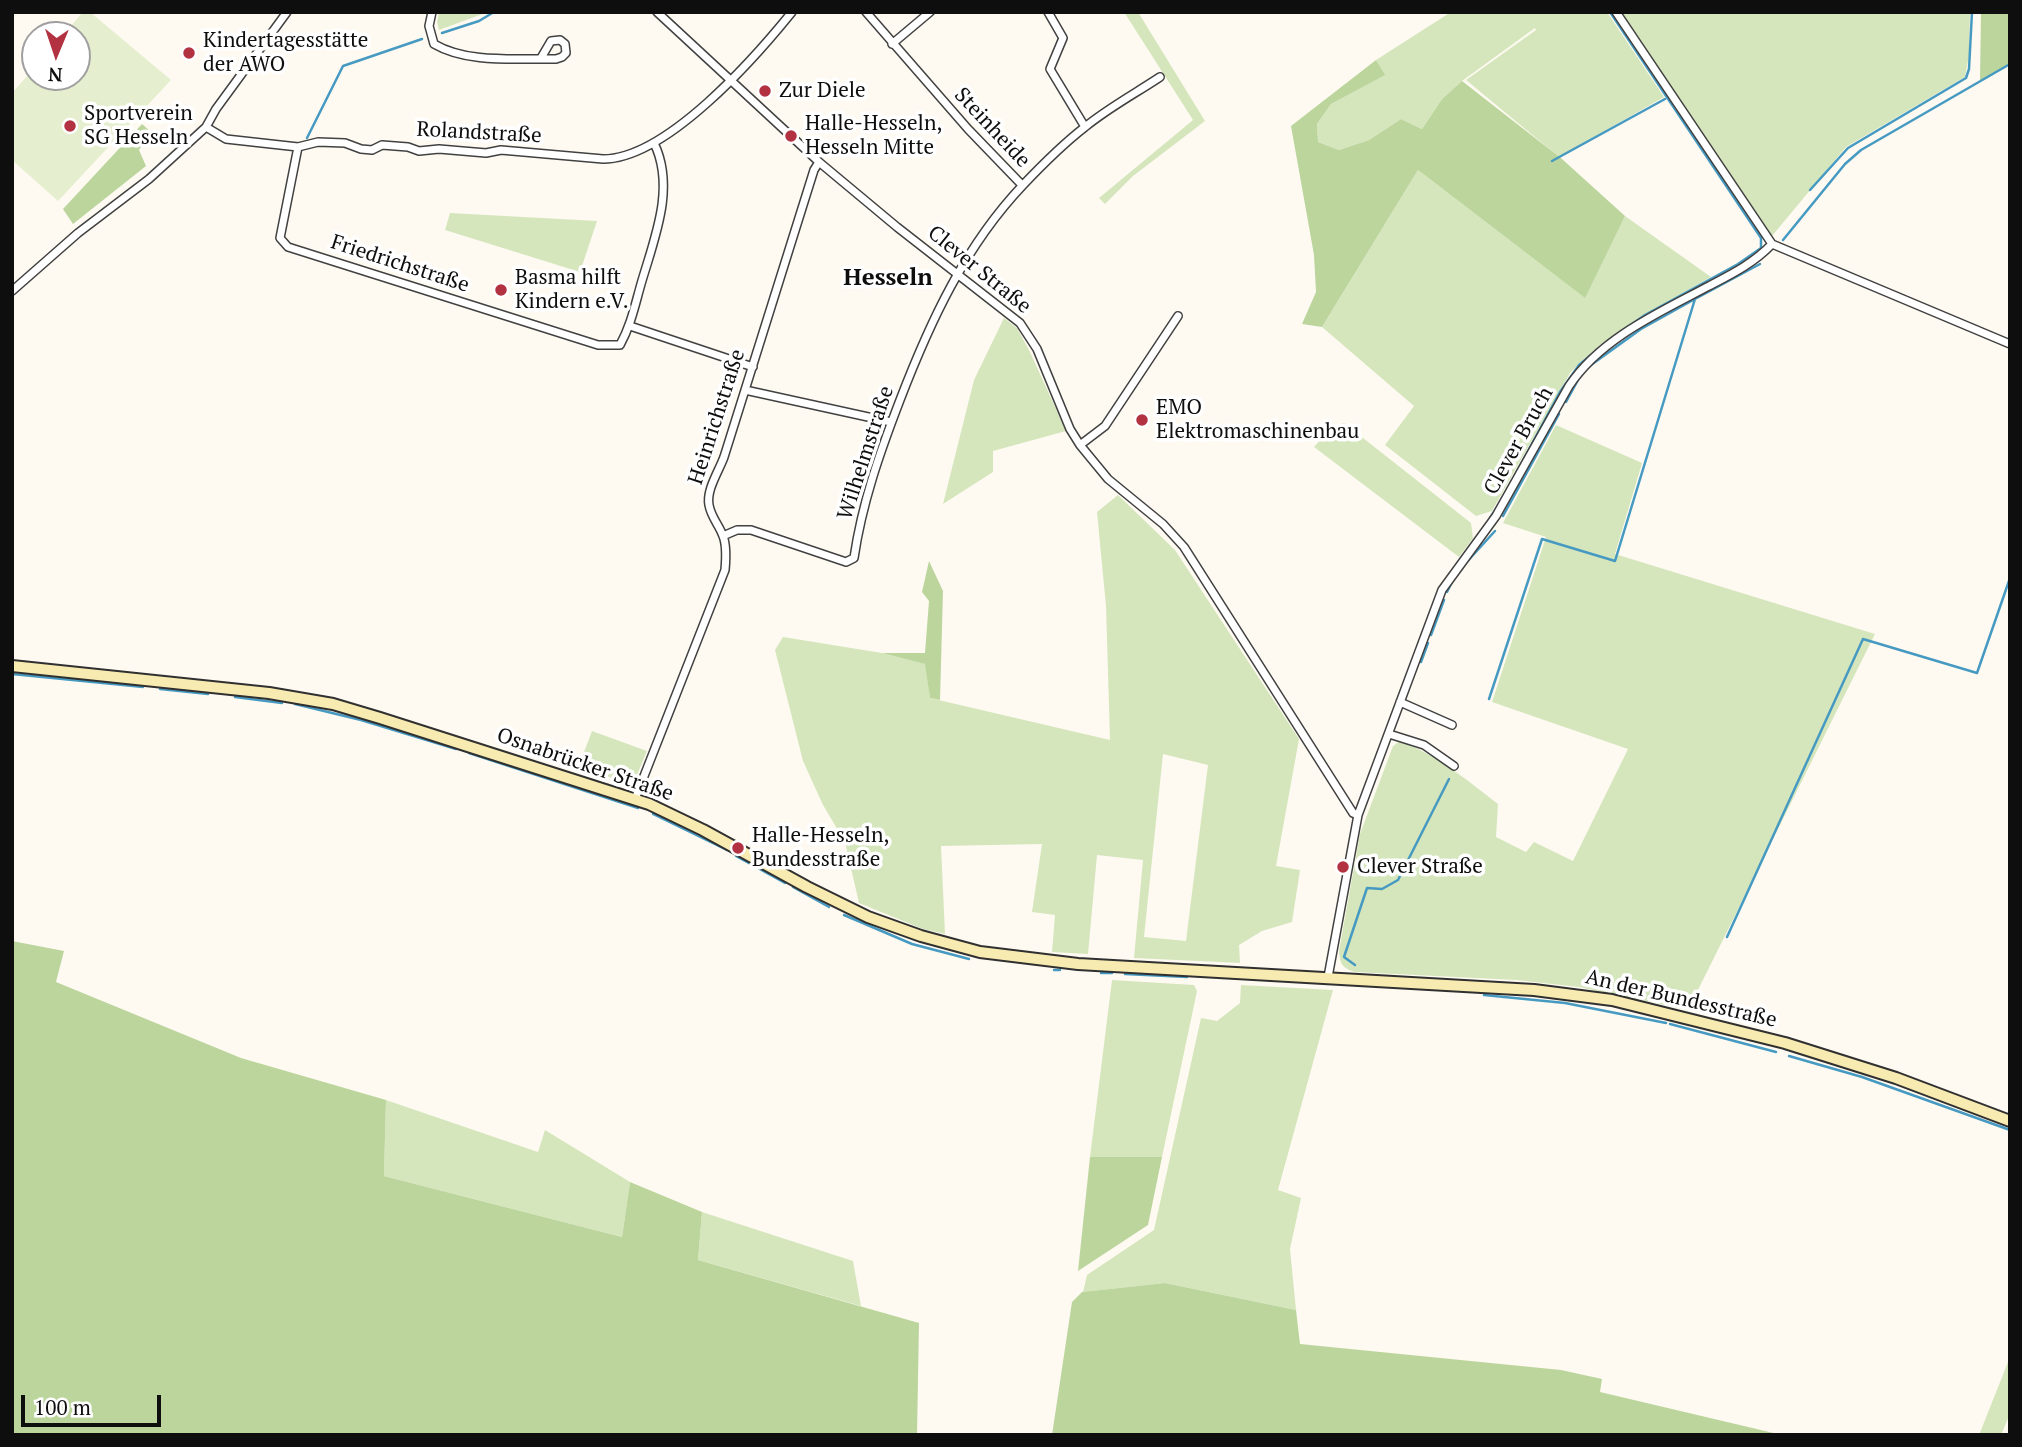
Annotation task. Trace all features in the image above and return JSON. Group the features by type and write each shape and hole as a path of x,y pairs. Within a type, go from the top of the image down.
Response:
{"main road":[{"name":"Osnabrücker Straße","path":"12,666 269,693 333,704 635,799 703,830 841,904 931,939 980,953 1030,960 1206,970"},
{"name":"An der Bundesstraße","path":"1206,970 1534,990 1643,1007 1786,1043 1896,1078 2010,1121"}],"street":[{"path":"12,291 78,233 159,170 206,127 216,109 287,12"},
{"path":"432,12 429,26 434,44 447,52 475,56 541,58"},
{"name":"Clever Straße","path":"657,12 819,162 897,227 1014,317 1028,333 1070,429 1080,445 1108,479 1168,529 1184,547 1353,813 1358,815"},
{"name":"Rolandstraße","path":"206,127 226,139 298,147 318,142 345,143 372,150 382,145 408,146 419,151 531,151 548,155 610,159 630,154 668,135 743,71 792,12"},
{"name":"Steinheide","path":"866,12 968,130 1023,185 957,272"},
{"path":"892,44 930,12"},
{"path":"1048,12 1063,38 1051,69 1085,127"},
{"path":"1616,12 1772,244 2010,344"},
{"path":"1023,185 1085,127 1160,76"},
{"path":"654,143 660,155 662,207 630,326 753,367"},
{"name":"Friedrichstraße","path":"298,147 280,238 288,247 598,345 620,345 630,326"},
{"name":"Heinrichstraße","path":"635,799 725,570 723,536 708,504 710,491 724,457 814,170 819,162"},
{"name":"Clever Bruch","path":"1358,815 1442,590 1496,516 1569,386 1600,352 1627,332 1751,263 1772,244"},
{"name":"Wilhelmstraße","path":"723,536 737,530 751,530 846,562 854,558 863,505 891,422 926,332 957,272"},
{"path":"1080,445 1105,426 1178,316"},
{"path":"745,390 891,422"},
{"path":"1400,702 1452,725"},
{"path":"1390,734 1424,745 1454,766"},
{"path":"1328,977 1358,815"}],"green space":[{"name":"Sportverein SG Hesseln","path":"83,12 90,12 171,80 58,201 12,160 12,93 21,83 21,91 91,91 91,21 75,21"},
{"path":"439,12 488,12 439,30"},
{"path":"1124,12 1138,12 1205,121 1133,176 1105,204 1099,198 1193,120"},
{"path":"1451,12 1607,12 1664,97 1559,157 1466,80 1536,30 1535,28 1462,81 1442,99 1422,129 1401,119 1369,140 1339,150 1318,142 1317,124 1331,104 1384,75 1376,60"},
{"path":"1620,12 1970,12 1969,55 1965,77 1846,147 1772,236"},
{"path":"1981,12 2010,12 2010,63 1980,81"},
{"path":"1376,60 1385,75 1331,104 1317,124 1318,142 1339,150 1369,140 1401,119 1422,129 1442,99 1462,81 1562,159 1625,216 1585,298 1418,170 1322,327 1302,324 1316,292 1314,255 1291,126"},
{"path":"142,124 151,132 139,150 146,166 73,224 63,209"},
{"path":"1418,170 1584,297 1625,216 1711,277 1619,332 1570,373 1492,511 1476,516 1385,445 1414,406 1322,327"},
{"path":"450,213 597,221 580,272 445,230"},
{"path":"1004,318 1017,328 1066,431 993,451 993,472 943,504 974,380"},
{"path":"1344,423 1471,523 1473,538 1459,557 1314,447 1333,426"},
{"path":"1556,425 1642,463 1615,554 1875,634 1688,1010 1579,987 1516,980 1355,972 1344,967 1340,959 1339,951 1360,834 1393,746 1400,741 1427,753 1498,804 1496,837 1526,852 1534,842 1573,861 1628,749 1492,702 1546,537 1503,523"},
{"path":"1118,495 1175,550 1299,739 1276,866 1300,870 1292,922 1262,931 1239,945 1240,963 1134,958 1143,860 1097,855 1088,954 1052,952 1055,915 1032,912 1042,844 941,846 945,934 923,929 859,903 845,842 823,805 803,761 775,650 783,637 882,653 926,664 930,698 1110,740 1106,606 1097,512","holes":["1163,754 1208,765 1186,941 1144,937"]},
{"path":"929,561 943,591 940,700 930,698 925,664 882,653 925,653 929,601 922,592"},
{"path":"592,731 647,751 637,775 626,782 578,768"},
{"path":"12,941 64,951 56,982 241,1058 386,1100 384,1176 622,1237 630,1182 702,1212 698,1260 919,1323 917,1435 12,1435"},
{"path":"1112,980 1194,985 1197,991 1162,1157 1090,1157"},
{"path":"1241,985 1333,990 1278,1190 1301,1198 1290,1249 1296,1310 1165,1283 1083,1292 1087,1275 1154,1230 1201,1018 1217,1021 1240,1003"},
{"path":"386,1100 538,1152 545,1130 630,1182 622,1237 384,1176"},
{"path":"1090,1157 1162,1157 1148,1225 1078,1271"},
{"path":"702,1212 853,1261 861,1306 698,1260"},
{"path":"1165,1283 1296,1310 1300,1344 1561,1370 1602,1379 1600,1392 1782,1435 1052,1435 1072,1302 1082,1292"},
{"path":"2010,1357 2010,1414 2001,1435 1979,1435"}],"waterway":[{"path":"442,33 479,21 494,12"},
{"path":"1515,475 1560,392 1579,365 1645,315 1738,264 1761,248 1761,238 1610,12"},
{"path":"1810,190 1848,148 1966,78 1969,69 1972,12"},
{"path":"307,138 343,66 422,39"},
{"path":"1783,240 1845,164 1861,150 2010,64"},
{"path":"1552,161 1665,99"},
{"path":"1489,699 1542,539 1615,561 1695,299 1760,264"},
{"path":"1591,365 1641,329 1695,299"},
{"path":"1566,402 1578,380"},
{"path":"1503,516 1559,414"},
{"path":"1490,518 1498,506"},
{"path":"1464,565 1495,531"},
{"path":"1727,937 1863,639 1977,673 2010,578"},
{"path":"1447,592 1452,582"},
{"path":"1431,635 1444,600"},
{"path":"1421,662 1428,643"},
{"path":"12,674 143,687"},
{"path":"160,689 208,694"},
{"path":"235,697 282,703"},
{"path":"295,704 361,720 456,749"},
{"path":"469,753 638,808"},
{"path":"1355,965 1344,957 1367,888 1382,889 1398,880 1449,779"},
{"path":"653,814 727,850"},
{"path":"736,856 785,883"},
{"path":"793,887 829,907"},
{"path":"844,915 912,944 969,959"},
{"path":"1054,970 1060,970"},
{"path":"1101,973 1112,973"},
{"path":"1125,974 1187,977"},
{"path":"1484,995 1565,1003 1666,1023"},
{"path":"1670,1024 1776,1052"},
{"path":"1789,1056 1862,1077 2010,1130"}],"place":[{"name":"Kindertagesstätte der AWO","path":"189,53"},
{"name":"Zur Diele","path":"765,91"},
{"name":"Sportverein SG Hesseln","path":"70,126"},
{"name":"Halle-Hesseln, Hesseln Mitte","path":"791,136"},
{"name":"Basma hilft Kindern e.V.","path":"501,290"},
{"name":"EMO Elektromaschinenbau","path":"1142,420"},
{"name":"Halle-Hesseln, Bundesstraße","path":"738,848"},
{"name":"Clever Straße","path":"1343,867"}],"district":[{"name":"Hesseln","path":"888,278"}]}
